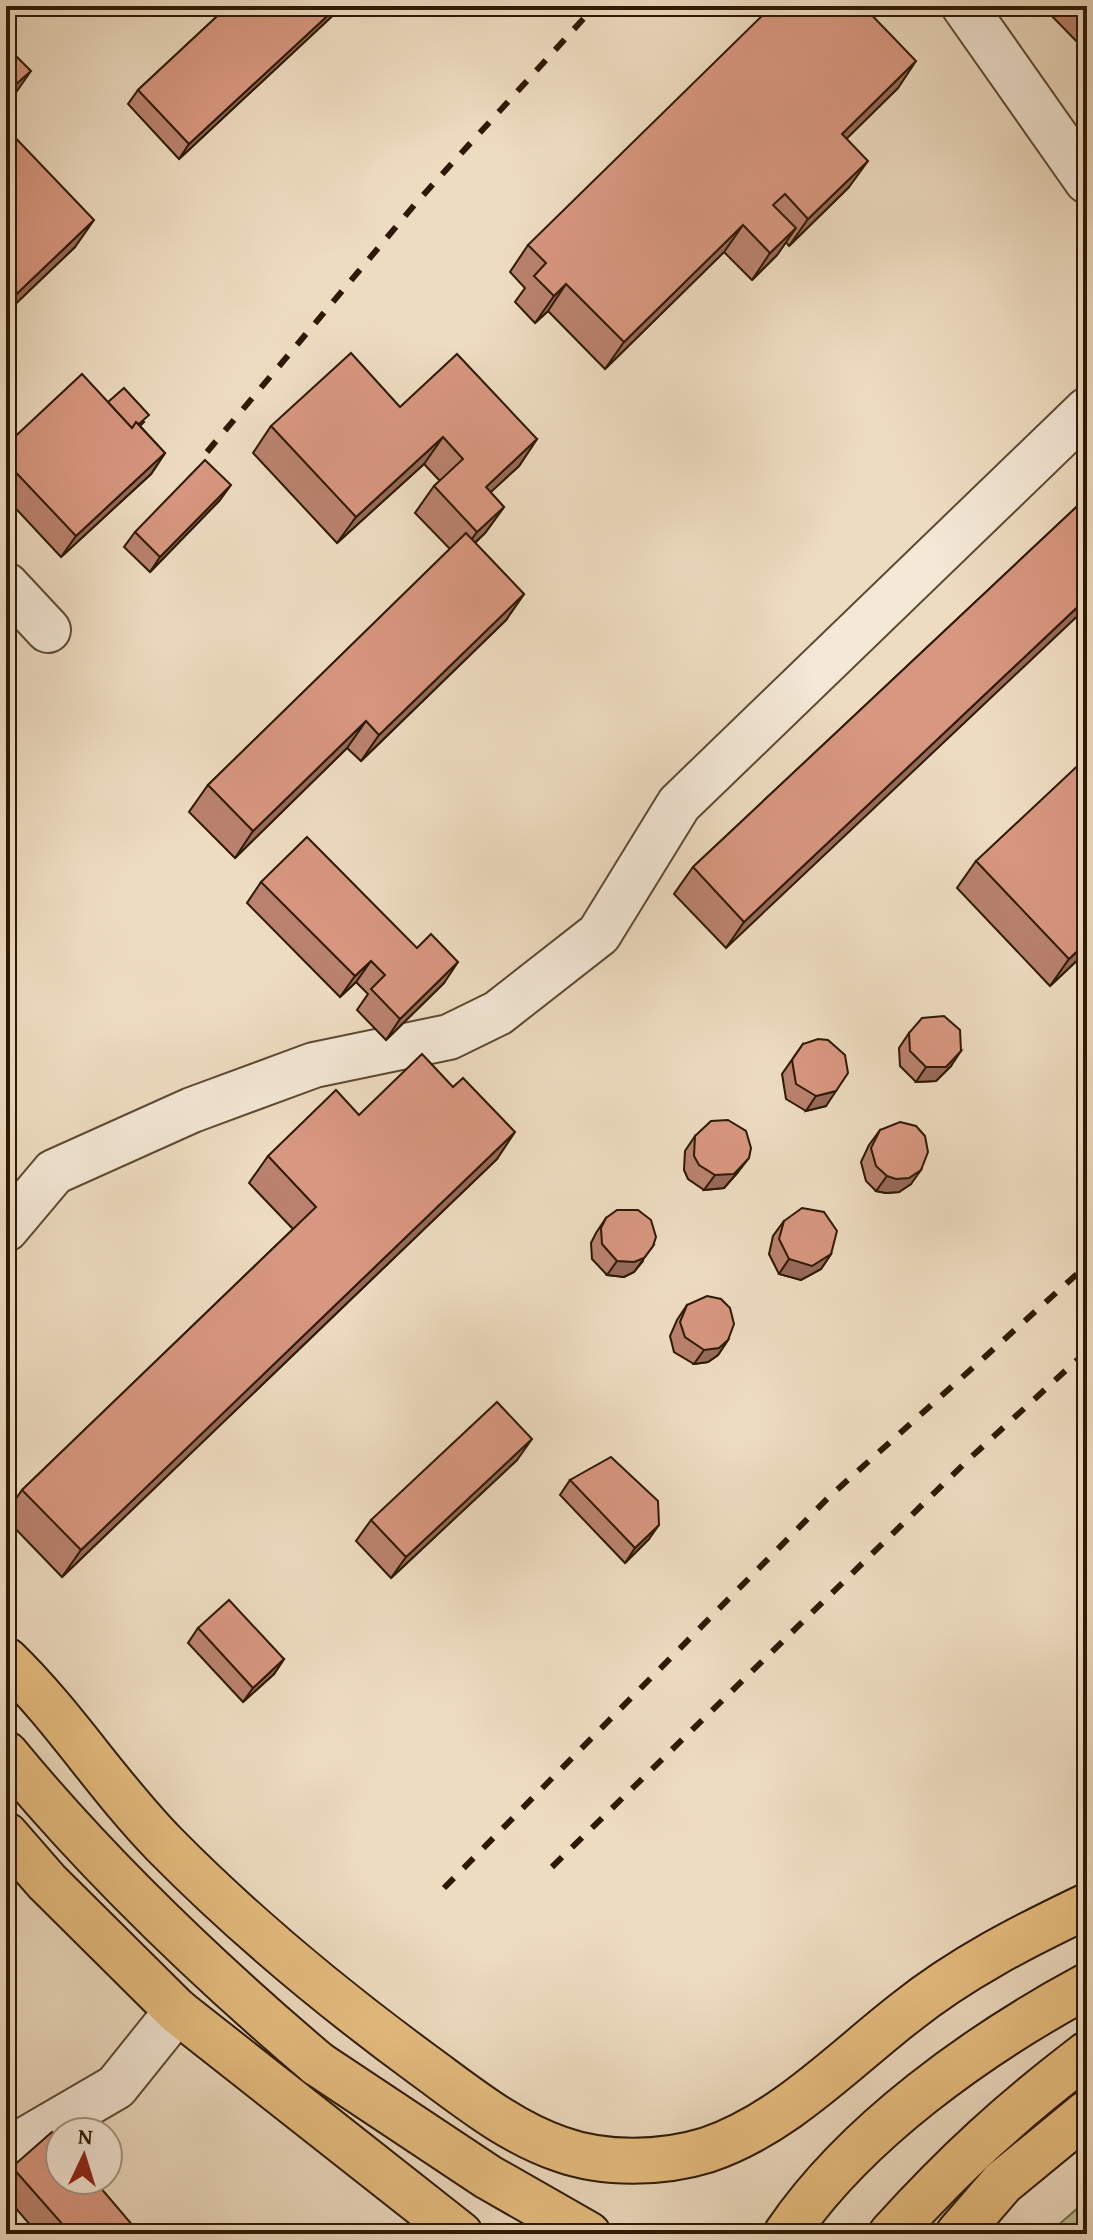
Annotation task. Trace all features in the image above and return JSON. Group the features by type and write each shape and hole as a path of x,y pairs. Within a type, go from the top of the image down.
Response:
{"main road":[{"path":"6,1660 164,1844 248,1923 355,2015 483,2109 522,2133 563,2150 612,2159 660,2160 707,2150 748,2132 802,2097 909,2009 959,1975 1026,1935 1087,1906"},
{"path":"6,1754 57,1815 154,1918 218,1979 471,2192 533,2234"},
{"path":"6,1835 47,1882 177,2011 460,2234"},
{"path":"790,2229 836,2172 895,2116 1042,2011 1087,1986"},
{"path":"891,2234 946,2172 1008,2114 1087,2054"},
{"path":"318,2064 488,2177 588,2234"},
{"path":"958,2234 1002,2183 1080,2118"}],"street":[{"path":"964,6 1087,181"},
{"path":"6,1229 54,1172 192,1110 314,1065 449,1037 498,1013 599,934 679,804 1087,410"},
{"path":"6,585 48,630"},
{"path":"6,2151 116,2087 177,2011"}],"green space":[{"path":"1087,2200 1087,2234 1048,2234"}],"building":[{"path":"228,6 338,6 189,144 138,90"},
{"path":"772,6 863,6 916,61 842,134 868,161 808,219 785,194 773,205 796,228 770,253 743,225 624,342 566,284 554,296 534,276 546,263 528,245"},
{"path":"6,46 31,71 6,93"},
{"path":"6,128 94,220 6,304 6,253 13,247 6,240"},
{"path":"351,353 400,407 457,354 537,439 486,487 504,507 477,532 434,486 463,459 443,437 356,517 271,426"},
{"path":"82,374 132,428 136,422 165,453 76,536 6,462 6,445"},
{"path":"124,388 149,415 132,428 108,402"},
{"path":"205,460 231,485 160,557 135,532"},
{"path":"1087,497 1087,598 744,922 693,867"},
{"path":"466,533 524,594 379,735 366,721 253,831 208,785"},
{"path":"1087,757 1087,942 1069,959 976,861"},
{"path":"307,837 417,948 431,934 458,962 400,1019 371,989 385,975 371,961 355,976 261,882"},
{"path":"944,1016 960,1030 961,1051 946,1067 926,1067 910,1051 909,1033 922,1018"},
{"path":"818,1039 828,1040 845,1055 848,1073 836,1091 816,1096 796,1084 792,1060 803,1044"},
{"path":"422,1054 453,1087 463,1078 515,1132 81,1550 22,1490 316,1207 268,1156 336,1090 359,1115"},
{"path":"728,1120 746,1131 751,1148 749,1158 734,1174 715,1175 699,1165 694,1156 695,1136 711,1121"},
{"path":"900,1122 916,1126 925,1136 928,1152 921,1170 909,1178 896,1179 876,1166 871,1148 880,1130"},
{"path":"802,1208 824,1212 837,1231 831,1254 812,1266 789,1259 779,1239 784,1221"},
{"path":"617,1210 638,1210 651,1220 656,1237 644,1258 634,1262 617,1261 602,1244 601,1228 606,1218"},
{"path":"707,1296 721,1299 730,1308 734,1324 728,1340 719,1348 704,1350 685,1337 680,1322 687,1305"},
{"path":"497,1402 532,1439 406,1557 371,1520"},
{"path":"611,1457 658,1501 659,1525 635,1548 570,1480"},
{"path":"229,1600 284,1659 253,1688 198,1628"},
{"path":"44,2139 44,2196 108,2196 140,2234 71,2234 12,2167"}],"railway":[{"path":"207,452 416,203 595,6"},
{"path":"444,1888 829,1497 1087,1265"},
{"path":"552,1867 969,1459 1087,1351"}]}
